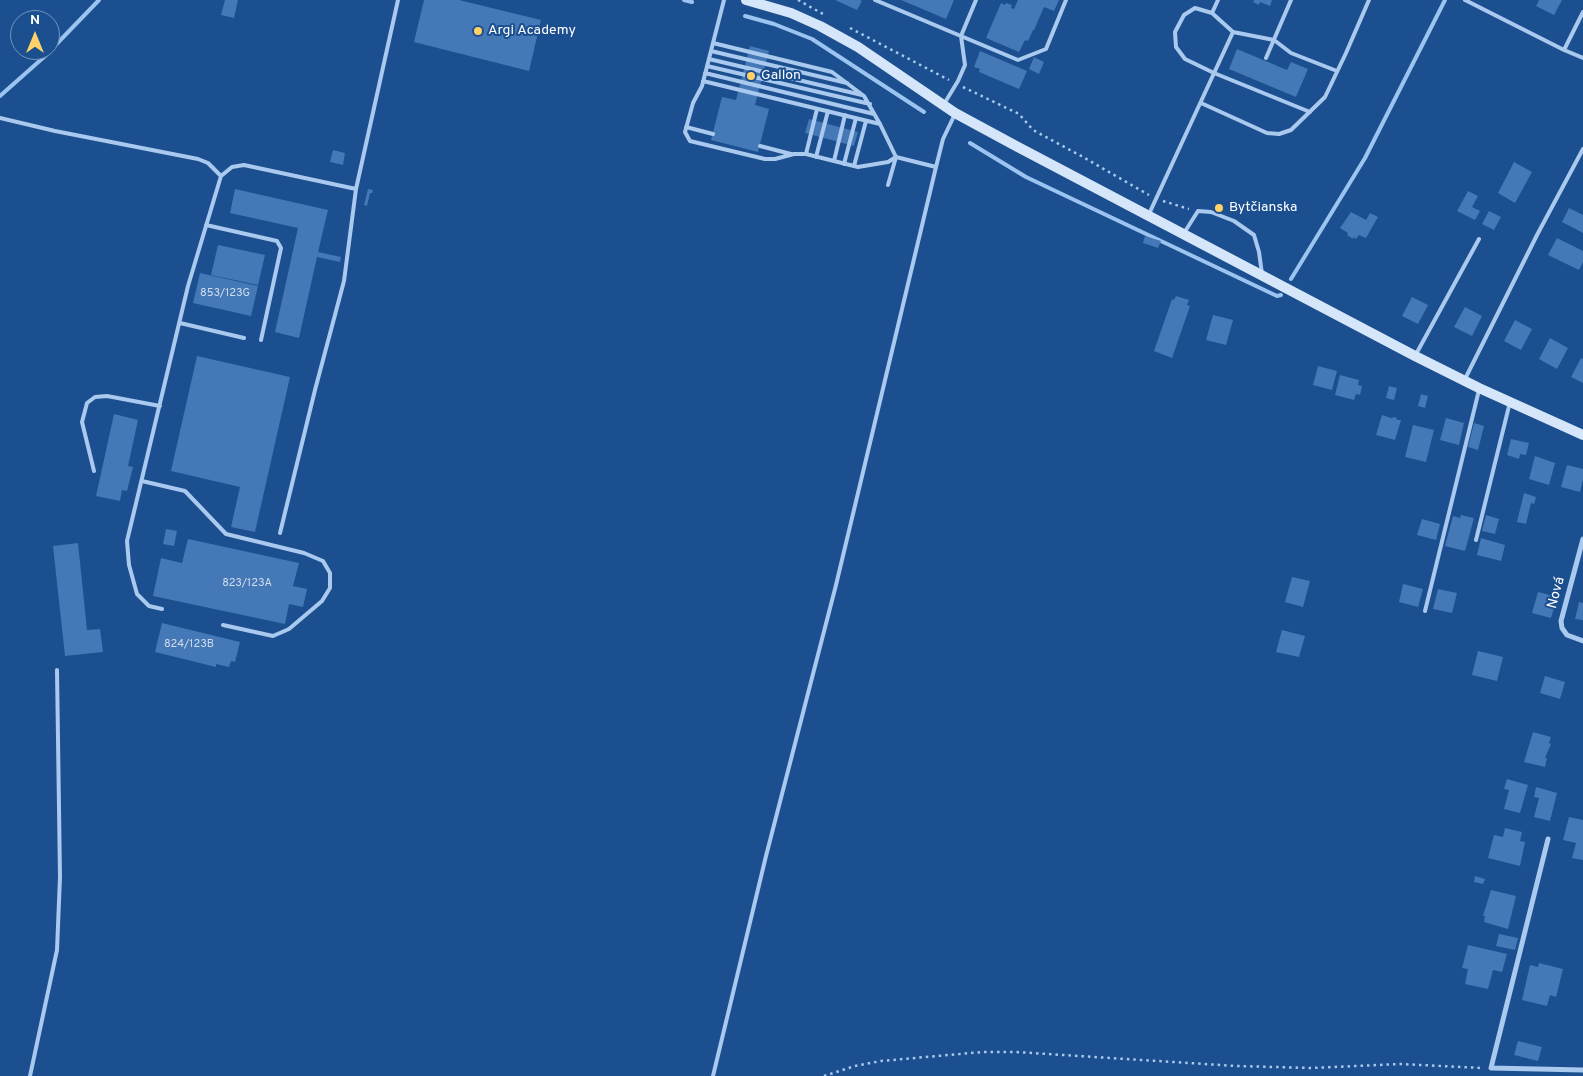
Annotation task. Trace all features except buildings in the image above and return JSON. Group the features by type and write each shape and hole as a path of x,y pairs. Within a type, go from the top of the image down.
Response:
{"main road":[{"path":"746,0 791,13 820,26 858,47 955,113 1414,356 1479,388 1583,434"}],"street":[{"name":"Nová","path":"1583,539 1561,621 1562,628 1567,635 1583,641"},
{"path":"1548,839 1491,1068 1583,1070"}],"lane":[{"path":"280,533 344,281 356,189 398,0"},
{"path":"724,0 703,81 693,103 686,129 690,140 765,159 775,159 794,154"},
{"path":"875,0 1018,60 1046,50 1066,0"},
{"path":"943,105 965,65 961,36 976,0"},
{"path":"1212,13 1218,0"},
{"path":"1266,58 1291,0"},
{"path":"1201,103 1268,133 1279,134 1290,130 1325,97 1369,0"},
{"path":"1465,0 1583,58"},
{"path":"1310,112 1184,59 1176,47 1175,32 1184,15 1195,8 1212,13 1234,32 1274,40 1291,53 1337,71"},
{"path":"1564,50 1583,12"},
{"path":"1148,216 1234,32"},
{"path":"713,43 832,72 864,96 870,104 896,157 888,186"},
{"path":"711,51 849,84"},
{"path":"709,59 864,96"},
{"path":"707,66 870,104"},
{"path":"705,73 874,114"},
{"path":"703,81 880,124"},
{"path":"806,154 817,109"},
{"path":"816,157 828,111"},
{"path":"713,1076 768,847 839,575 943,139 955,113"},
{"path":"834,161 845,115"},
{"path":"0,118 55,131 198,159 208,163 220,176"},
{"path":"844,164 856,118"},
{"path":"854,166 866,120"},
{"path":"686,129 713,134"},
{"path":"760,146 794,154 806,154 854,166 868,167 888,162 896,157 936,167"},
{"path":"1464,380 1537,235 1583,149"},
{"path":"162,609 149,606 137,594 128,565 127,541 188,286 220,176 232,168 244,165 356,189"},
{"path":"1183,234 1198,211 1211,212 1234,221 1254,234 1259,252 1262,276"},
{"path":"206,225 277,241 281,248 261,340"},
{"path":"1414,356 1479,239"},
{"path":"180,323 244,338"},
{"path":"1425,611 1479,388"},
{"path":"94,471 82,422 87,403 95,397 107,396 160,406"},
{"path":"1476,540 1510,402"},
{"path":"142,481 185,491 226,534 304,553 323,561 330,573 330,588 322,601 289,629 273,636 223,625"},
{"path":"30,1076 57,950 60,877 57,670"}],"path":[{"path":"798,0 824,14"},
{"path":"850,28 956,84 1019,114 1033,130 1156,199 1198,211"},
{"path":"824,1076 855,1066 881,1061 982,1052 1016,1052 1236,1066 1312,1068 1400,1064 1491,1068"}],"waterway":[{"path":"0,96 44,57 99,0"},
{"path":"684,0 692,2"},
{"path":"1291,279 1365,158 1445,0"},
{"path":"745,16 774,24 812,39 924,112"},
{"path":"970,143 1026,177 1277,296 1281,295"}],"place":[{"name":"Argi Academy","path":"478,31"},
{"name":"Gallon","path":"751,76"},
{"name":"Bytčianska","path":"1219,208"}]}
